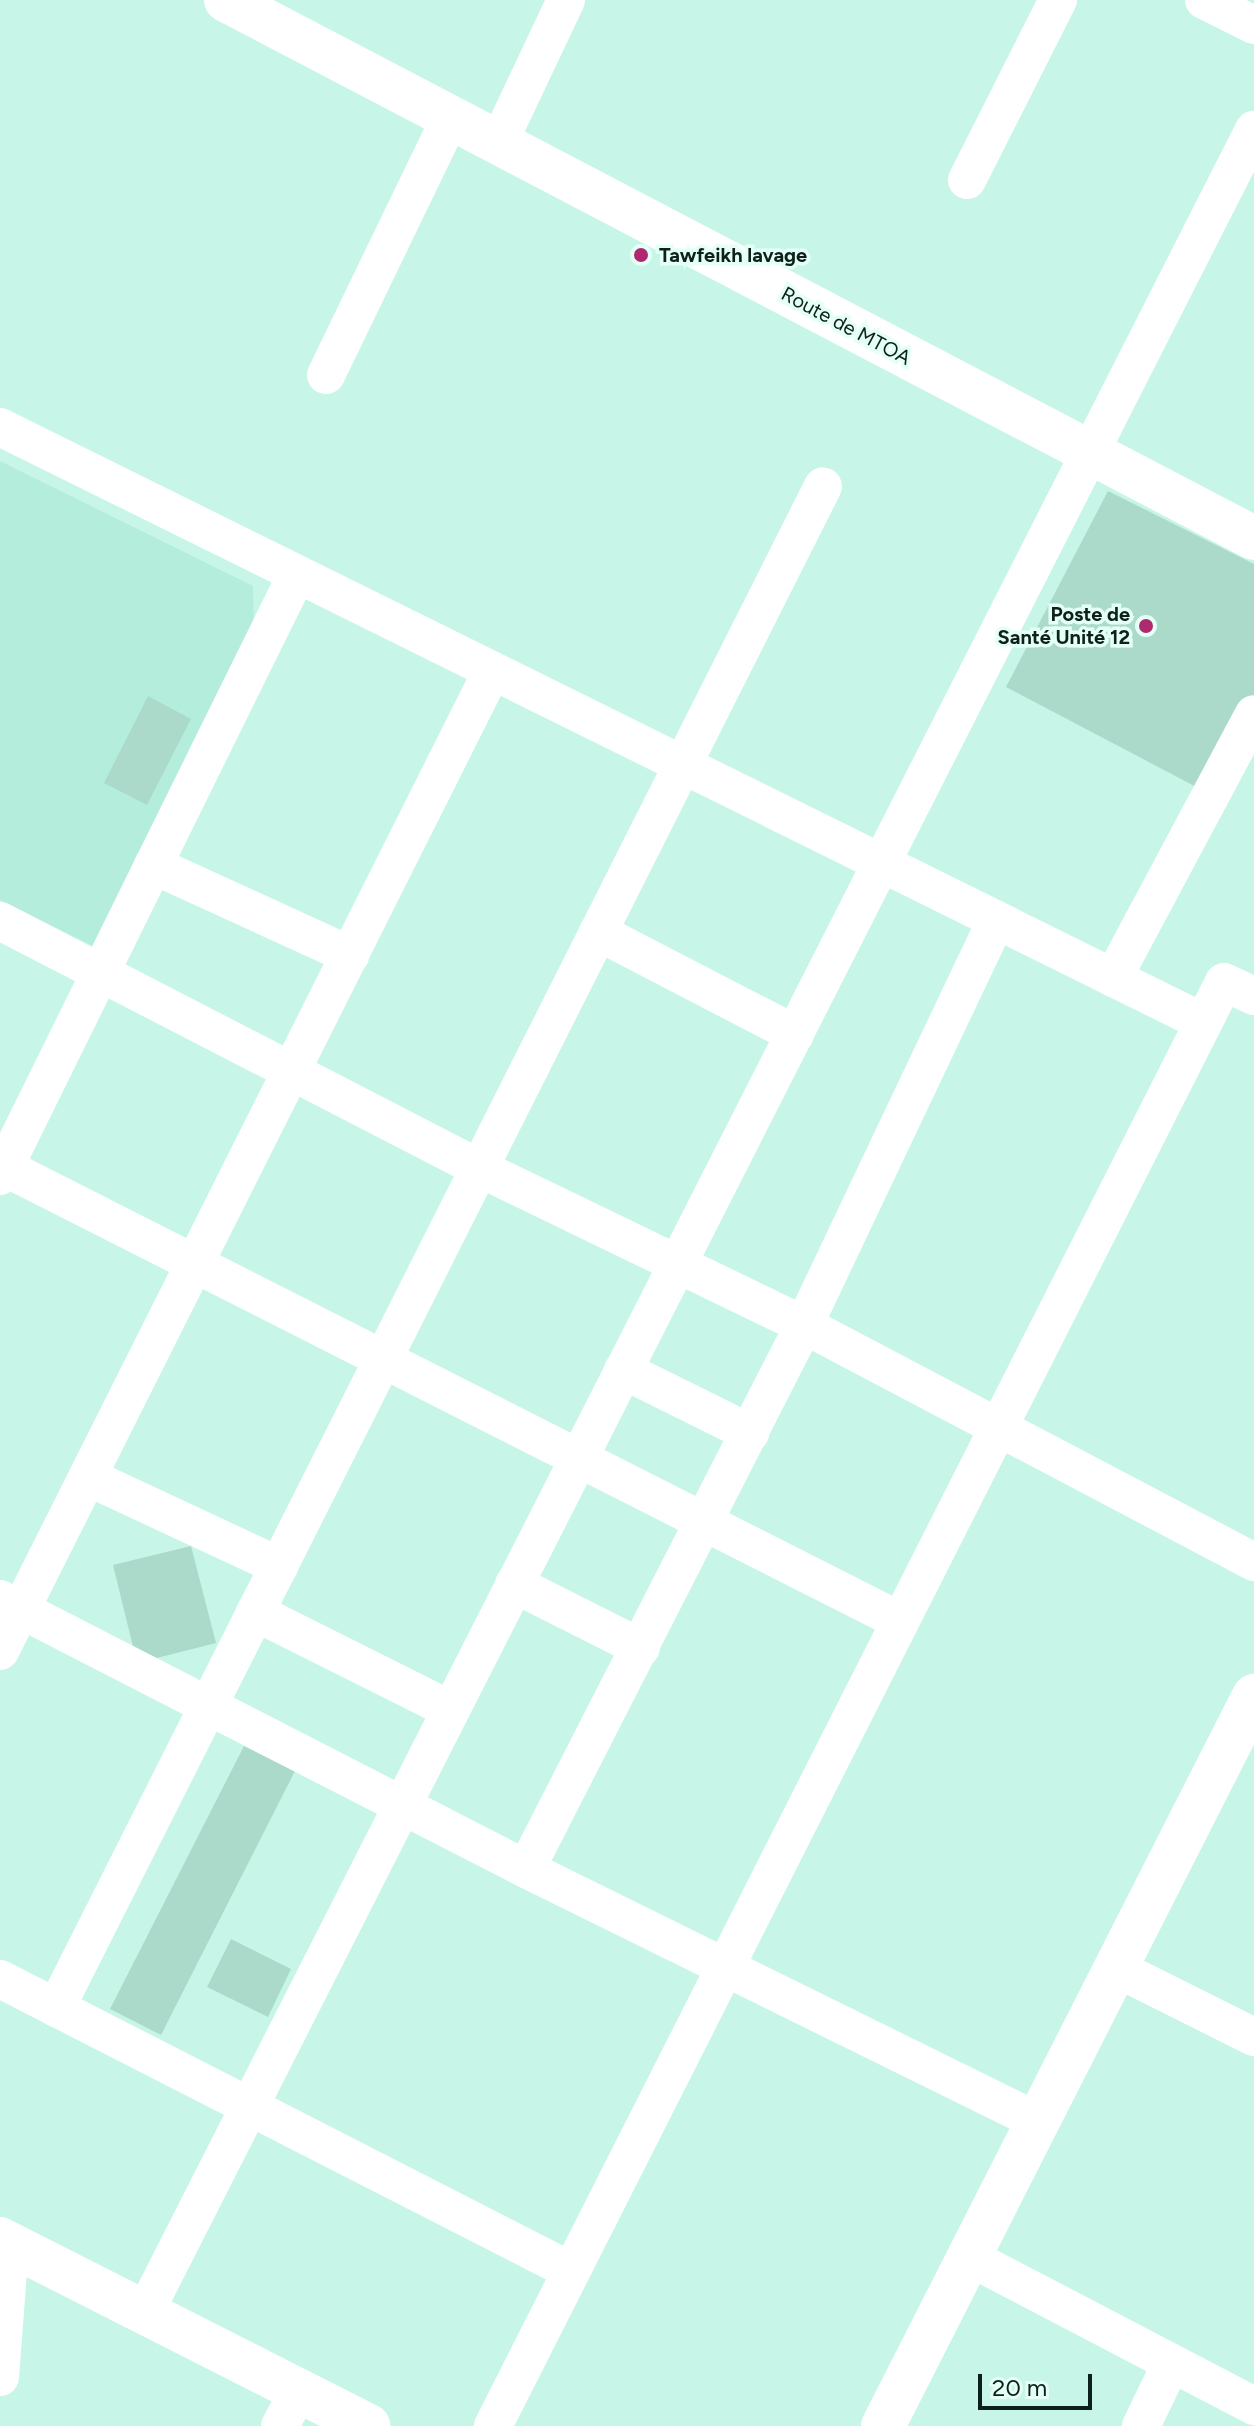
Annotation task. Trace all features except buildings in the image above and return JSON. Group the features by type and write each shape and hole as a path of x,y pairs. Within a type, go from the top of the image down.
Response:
{"street":[{"name":"Route de MTOA","path":"226,0 1254,538"},
{"path":"498,144 566,0"},
{"path":"967,180 1058,0"},
{"path":"1204,0 1254,25"},
{"path":"326,375 450,118"},
{"path":"145,2312 1254,130"},
{"path":"0,427 1203,1022"},
{"path":"56,2008 823,486"},
{"path":"297,574 1,1169 900,1621"},
{"path":"0,1651 10,1604 88,1477 492,671"},
{"path":"1113,978 1250,732"},
{"path":"153,865 350,955"},
{"path":"526,1869 804,1325 996,920"},
{"path":"0,921 479,1168 804,1325 1254,1562"},
{"path":"598,932 795,1034"},
{"path":"493,2426 1224,982 1254,996"},
{"path":"623,1370 750,1433"},
{"path":"88,1477 279,1566"},
{"path":"514,1584 641,1648"},
{"path":"10,1604 526,1869 1037,2121"},
{"path":"255,1612 451,1710"},
{"path":"883,2426 1254,1696"},
{"path":"1116,1968 1254,2037"},
{"path":"0,1979 571,2271"},
{"path":"0,2377 5,2241 145,2312 290,2408 368,2426"},
{"path":"969,2257 1254,2406"},
{"path":"1141,2426 1171,2364"}],"shaded area":[{"path":"0,461 253,586 254,633 101,950 0,900"}],"place":[{"name":"Tawfeikh lavage","path":"641,255"},
{"name":"Poste de Santé Unité 12","path":"1146,626"}]}
